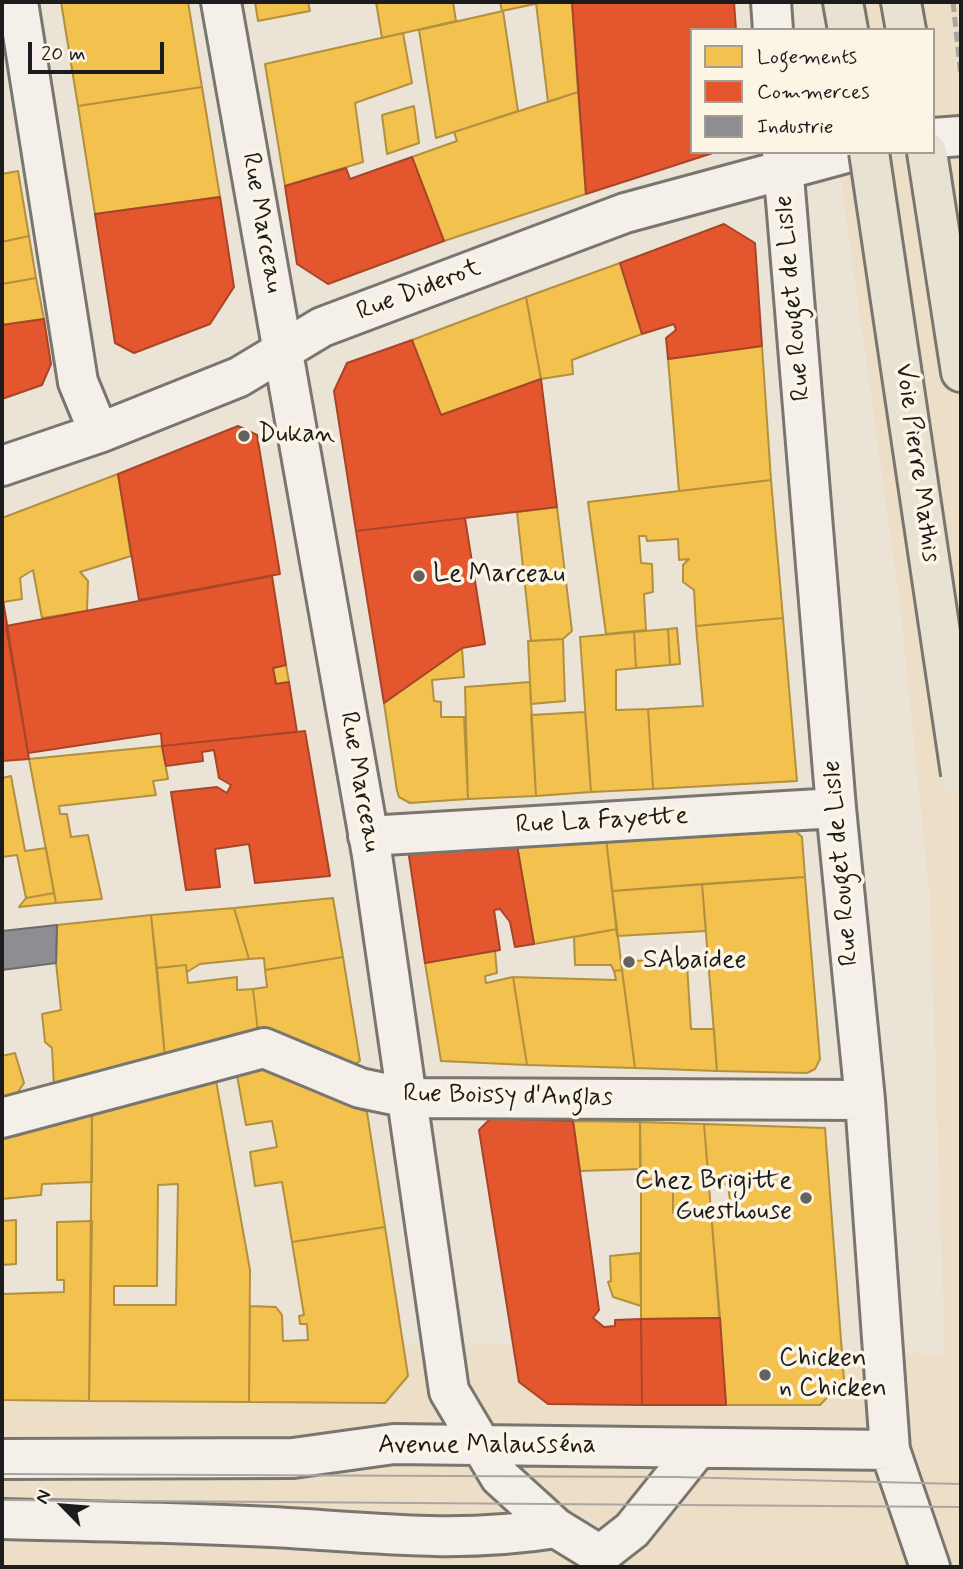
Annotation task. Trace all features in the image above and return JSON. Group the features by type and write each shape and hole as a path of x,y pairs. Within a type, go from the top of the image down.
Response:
{"highway":[{"path":"843,2 848,28"},
{"path":"901,2 906,28"},
{"path":"940,141 961,372"},
{"name":"Voie Pierre Mathis","path":"869,154 961,774"}],"street":[{"path":"18,2 78,382 99,433"},
{"name":"Rue Marceau","path":"221,2 368,836 449,1391 500,1477 556,1528"},
{"path":"771,2 773,28"},
{"name":"Rue Diderot","path":"2,466 99,433 239,377 323,327 625,213 782,161 835,154"},
{"name":"Rue Rouget de Lisle","path":"782,161 836,808 865,1100 890,1450 930,1567"},
{"name":"Rue La Fayette","path":"368,836 836,808"},
{"name":"Rue Boissy d'Anglas","path":"2,1118 264,1048 360,1088 408,1098 865,1100"},
{"name":"Avenue Malausséna","path":"2,1459 293,1458 394,1444 890,1450"},
{"path":"2,1519 305,1529 396,1537 500,1537 556,1528 602,1561 632,1530 697,1449"}],"shaded area":[{"path":"823,2 961,2 961,1567 2,1567 2,1343 795,1346 945,1355 930,898 900,603 837,154 935,154 935,28 824,28"}],"building: Logements":[{"path":"61,2 188,2 202,87 78,106"},
{"path":"255,2 308,2 310,11 258,21"},
{"path":"376,2 453,2 456,21 382,38"},
{"path":"500,2 544,2 502,11"},
{"path":"572,2 578,92 548,102 536,3"},
{"path":"503,11 518,111 436,138 419,30"},
{"path":"403,33 412,83 355,103 363,162 285,186 265,64"},
{"path":"202,87 220,197 95,214 78,106"},
{"path":"578,92 586,194 444,241 412,157 457,141 454,132"},
{"path":"414,106 419,143 387,154 382,115"},
{"path":"18,171 29,236 2,242 2,174"},
{"path":"29,236 36,278 2,284 2,242"},
{"path":"620,263 642,334 572,360 573,374 541,379 526,297"},
{"path":"36,278 44,319 2,325 2,284"},
{"path":"526,297 541,379 441,415 412,340"},
{"path":"762,346 771,480 679,491 668,359"},
{"path":"118,474 131,556 80,572 88,581 87,611 42,618 33,570 20,578 22,599 3,602 2,518"},
{"path":"771,480 783,618 696,626 694,590 683,582 683,565 689,559 679,560 678,539 647,541 646,536 639,536 641,563 652,564 653,592 644,594 646,630 606,634 588,502"},
{"path":"557,507 572,631 563,639 531,641 517,512"},
{"path":"783,618 797,781 653,789 648,709 703,706 696,626"},
{"path":"677,628 680,664 670,665 668,629"},
{"path":"668,629 670,665 636,668 634,632"},
{"path":"634,632 636,668 616,670 616,710 648,709 653,789 591,792 580,637"},
{"path":"563,639 565,701 531,704 528,641"},
{"path":"462,648 464,677 432,680 434,701 441,702 441,717 464,717 468,799 410,803 399,797 397,791 384,703"},
{"path":"286,665 289,682 276,684 273,668"},
{"path":"530,682 536,796 468,799 465,687"},
{"path":"585,712 591,792 536,796 531,715"},
{"path":"162,746 168,779 153,781 156,795 59,806 60,814 67,814 71,837 88,835 102,899 56,903 29,759"},
{"path":"11,776 25,851 46,848 54,893 26,898 17,855 2,857 2,778"},
{"path":"792,828 802,837 805,877 612,891 606,839"},
{"path":"606,839 617,929 534,944 517,845"},
{"path":"805,877 820,1059 815,1069 807,1073 717,1071 702,884"},
{"path":"702,884 706,931 617,936 612,891"},
{"path":"54,893 56,903 19,907 26,898"},
{"path":"333,898 343,957 265,970 264,958 249,959 234,908"},
{"path":"234,908 249,959 200,964 187,972 186,965 157,968 151,915"},
{"path":"151,915 165,1057 54,1087 52,1048 45,1042 42,1014 61,1010 56,963 57,925"},
{"path":"617,929 622,970 614,971 611,965 575,965 574,937"},
{"path":"495,950 497,973 485,976 486,983 513,977 527,1065 441,1061 425,963"},
{"path":"343,957 360,1061 345,1070 258,1032 253,989 267,987 265,970"},
{"path":"679,958 687,964 691,1029 714,1029 717,1071 635,1068 621,962"},
{"path":"186,965 188,983 237,977 237,990 253,989 258,1032 165,1057 157,968"},
{"path":"622,970 635,1068 527,1065 513,977 616,980 614,971"},
{"path":"15,1053 24,1083 16,1095 2,1099 2,1056"},
{"path":"265,1066 367,1112 385,1227 292,1242 282,1182 255,1186 250,1152 277,1147 272,1121 246,1125 236,1070"},
{"path":"215,1075 250,1270 249,1402 89,1401 92,1108","holes":["178,1184 176,1305 114,1305 114,1286 157,1286 158,1185"]},
{"path":"92,1108 92,1182 42,1184 41,1195 2,1199 2,1137 20,1135"},
{"path":"573,1121 640,1122 640,1169 580,1171"},
{"path":"640,1122 704,1124 711,1211 673,1213 673,1178 641,1180"},
{"path":"704,1124 825,1128 844,1380 820,1405 726,1405 711,1211 731,1210 728,1184 709,1185"},
{"path":"673,1178 673,1213 711,1211 720,1318 641,1319 641,1180"},
{"path":"16,1220 16,1264 2,1265 2,1221"},
{"path":"92,1221 89,1401 2,1400 2,1294 64,1292 64,1280 57,1280 57,1222"},
{"path":"385,1227 408,1376 385,1403 249,1402 250,1306 276,1307 282,1315 283,1341 308,1340 307,1324 300,1324 299,1316 304,1315 292,1242"},
{"path":"640,1253 641,1306 613,1297 608,1282 611,1281 610,1256"}],"building: Commerces":[{"path":"572,2 734,2 736,28 690,28 690,154 710,154 586,194"},
{"path":"412,157 444,241 328,284 297,264 285,186 346,168 350,179"},
{"path":"220,197 234,287 210,324 134,353 115,343 95,214"},
{"path":"724,224 755,243 762,346 668,359 666,338 676,330 674,324 642,334 620,263"},
{"path":"44,319 51,364 42,385 2,399 2,325"},
{"path":"412,340 441,415 541,379 557,507 356,531 334,391 347,363"},
{"path":"238,426 257,435 280,574 139,600 118,474"},
{"name":"Le Marceau","path":"465,518 485,644 462,648 384,703 356,531"},
{"path":"272,576 286,665 273,668 276,684 289,682 297,732 162,746 161,733 28,753 6,626"},
{"path":"2,594 29,759 2,761"},
{"path":"305,731 330,876 255,883 249,844 215,849 220,887 186,890 171,792 217,787 227,793 231,785 219,778 214,750 202,752 203,761 166,766 162,746"},
{"path":"517,845 534,944 515,947 510,922 500,909 494,910 500,950 425,963 409,856 413,851"},
{"path":"491,1118 573,1121 599,1310 593,1318 604,1327 615,1326 615,1320 641,1319 642,1405 548,1404 519,1382 479,1130"},
{"path":"720,1318 726,1405 642,1405 641,1319"}],"building: Industrie":[{"path":"57,925 56,963 2,970 2,931"}],"tram line":[{"path":"2,1474 675,1477 961,1484"},
{"path":"2,1500 961,1507"}],"railway":[{"path":"953,2 961,77"}],"place":[{"name":"Dukan","path":"244,436"},
{"name":"Le Marceau","path":"419,576"},
{"name":"SAbaidee","path":"629,962"},
{"name":"Chez Brigitte Guesthouse","path":"806,1198"},
{"name":"Chicken n Chicken","path":"765,1375"}]}
